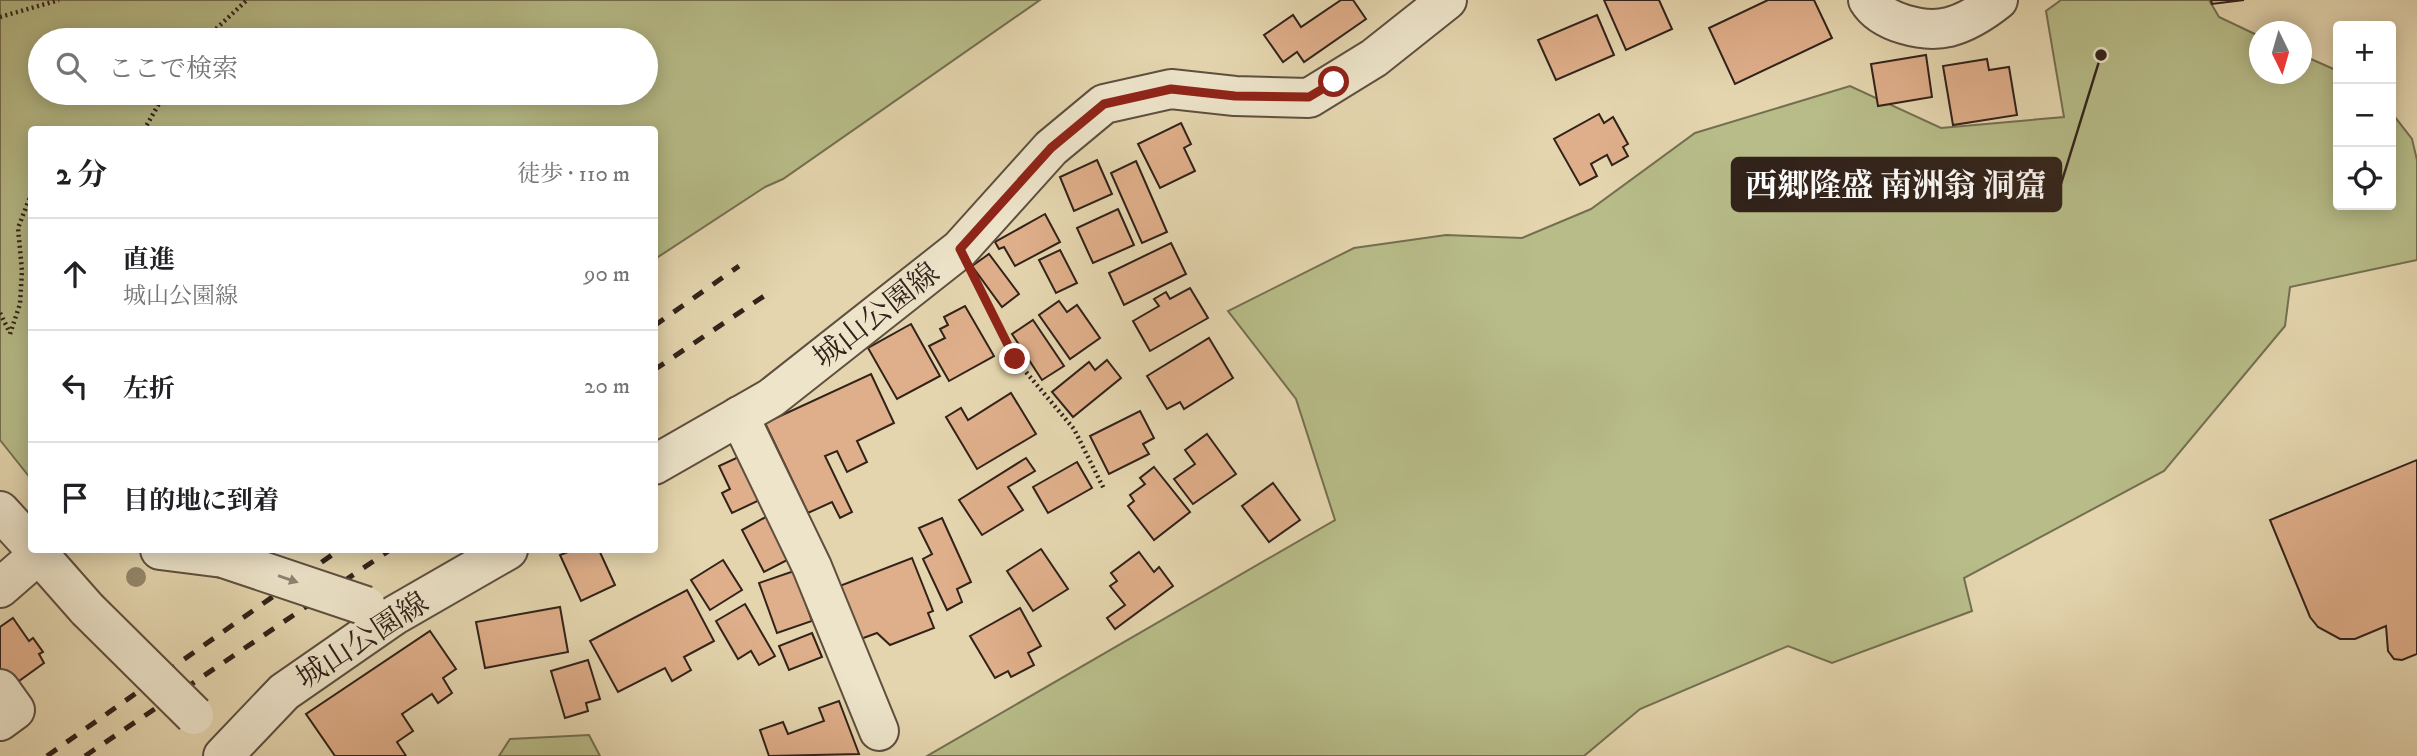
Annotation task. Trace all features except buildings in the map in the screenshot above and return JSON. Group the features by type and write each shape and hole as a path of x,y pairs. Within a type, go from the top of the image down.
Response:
{"street":[{"name":"城山公園線","path":"658,463 771,398 960,249 1051,148 1104,104 1171,89 1235,96 1309,97 1374,58 1447,0"},
{"path":"1868,0 1889,19 1912,26 1948,28 1978,16 1998,0"},
{"path":"739,416 812,567 879,731"},
{"path":"0,588 25,537"},
{"path":"39,553 87,609 231,753"},
{"path":"184,553 223,558 381,610"},
{"name":"城山公園線","path":"231,753 284,692 381,610 502,553"},
{"path":"0,689 15,710 0,720"}],"path":[{"path":"0,17 59,0"},
{"path":"217,28 247,0"},
{"path":"147,126 159,105"},
{"path":"0,313 10,334 19,304 22,271 18,228 28,202"},
{"path":"960,249 1015,359 1074,429 1104,489"}],"green space":[{"path":"0,0 1040,0 783,179 765,187 658,257 658,126 28,126 28,475 0,440"},
{"path":"2061,0 2209,0 2219,17 2249,31 2249,84 2312,84 2312,59 2333,69 2333,210 2396,210 2396,118 2412,139 2417,160 2417,260 2290,287 2285,326 2164,471 1964,578 1972,611 1832,663 1788,646 1640,709 1584,756 927,756 1335,520 1296,399 1228,311 1354,248 1446,235 1522,238 1591,209 1695,133 1850,86 1941,128 2064,117 2046,11"},
{"path":"589,735 600,756 499,756 510,739"}],"railway":[{"path":"658,323 739,266"},
{"path":"658,367 773,290"},
{"path":"47,756 335,553"},
{"path":"85,756 386,553"}],"place":[{"name":"西郷隆盛 南洲翁 洞窟","path":"2101,55"}],"route":[{"path":"1015,359 960,249 1051,148 1104,104 1171,89 1235,96 1309,97 1334,82"}]}
